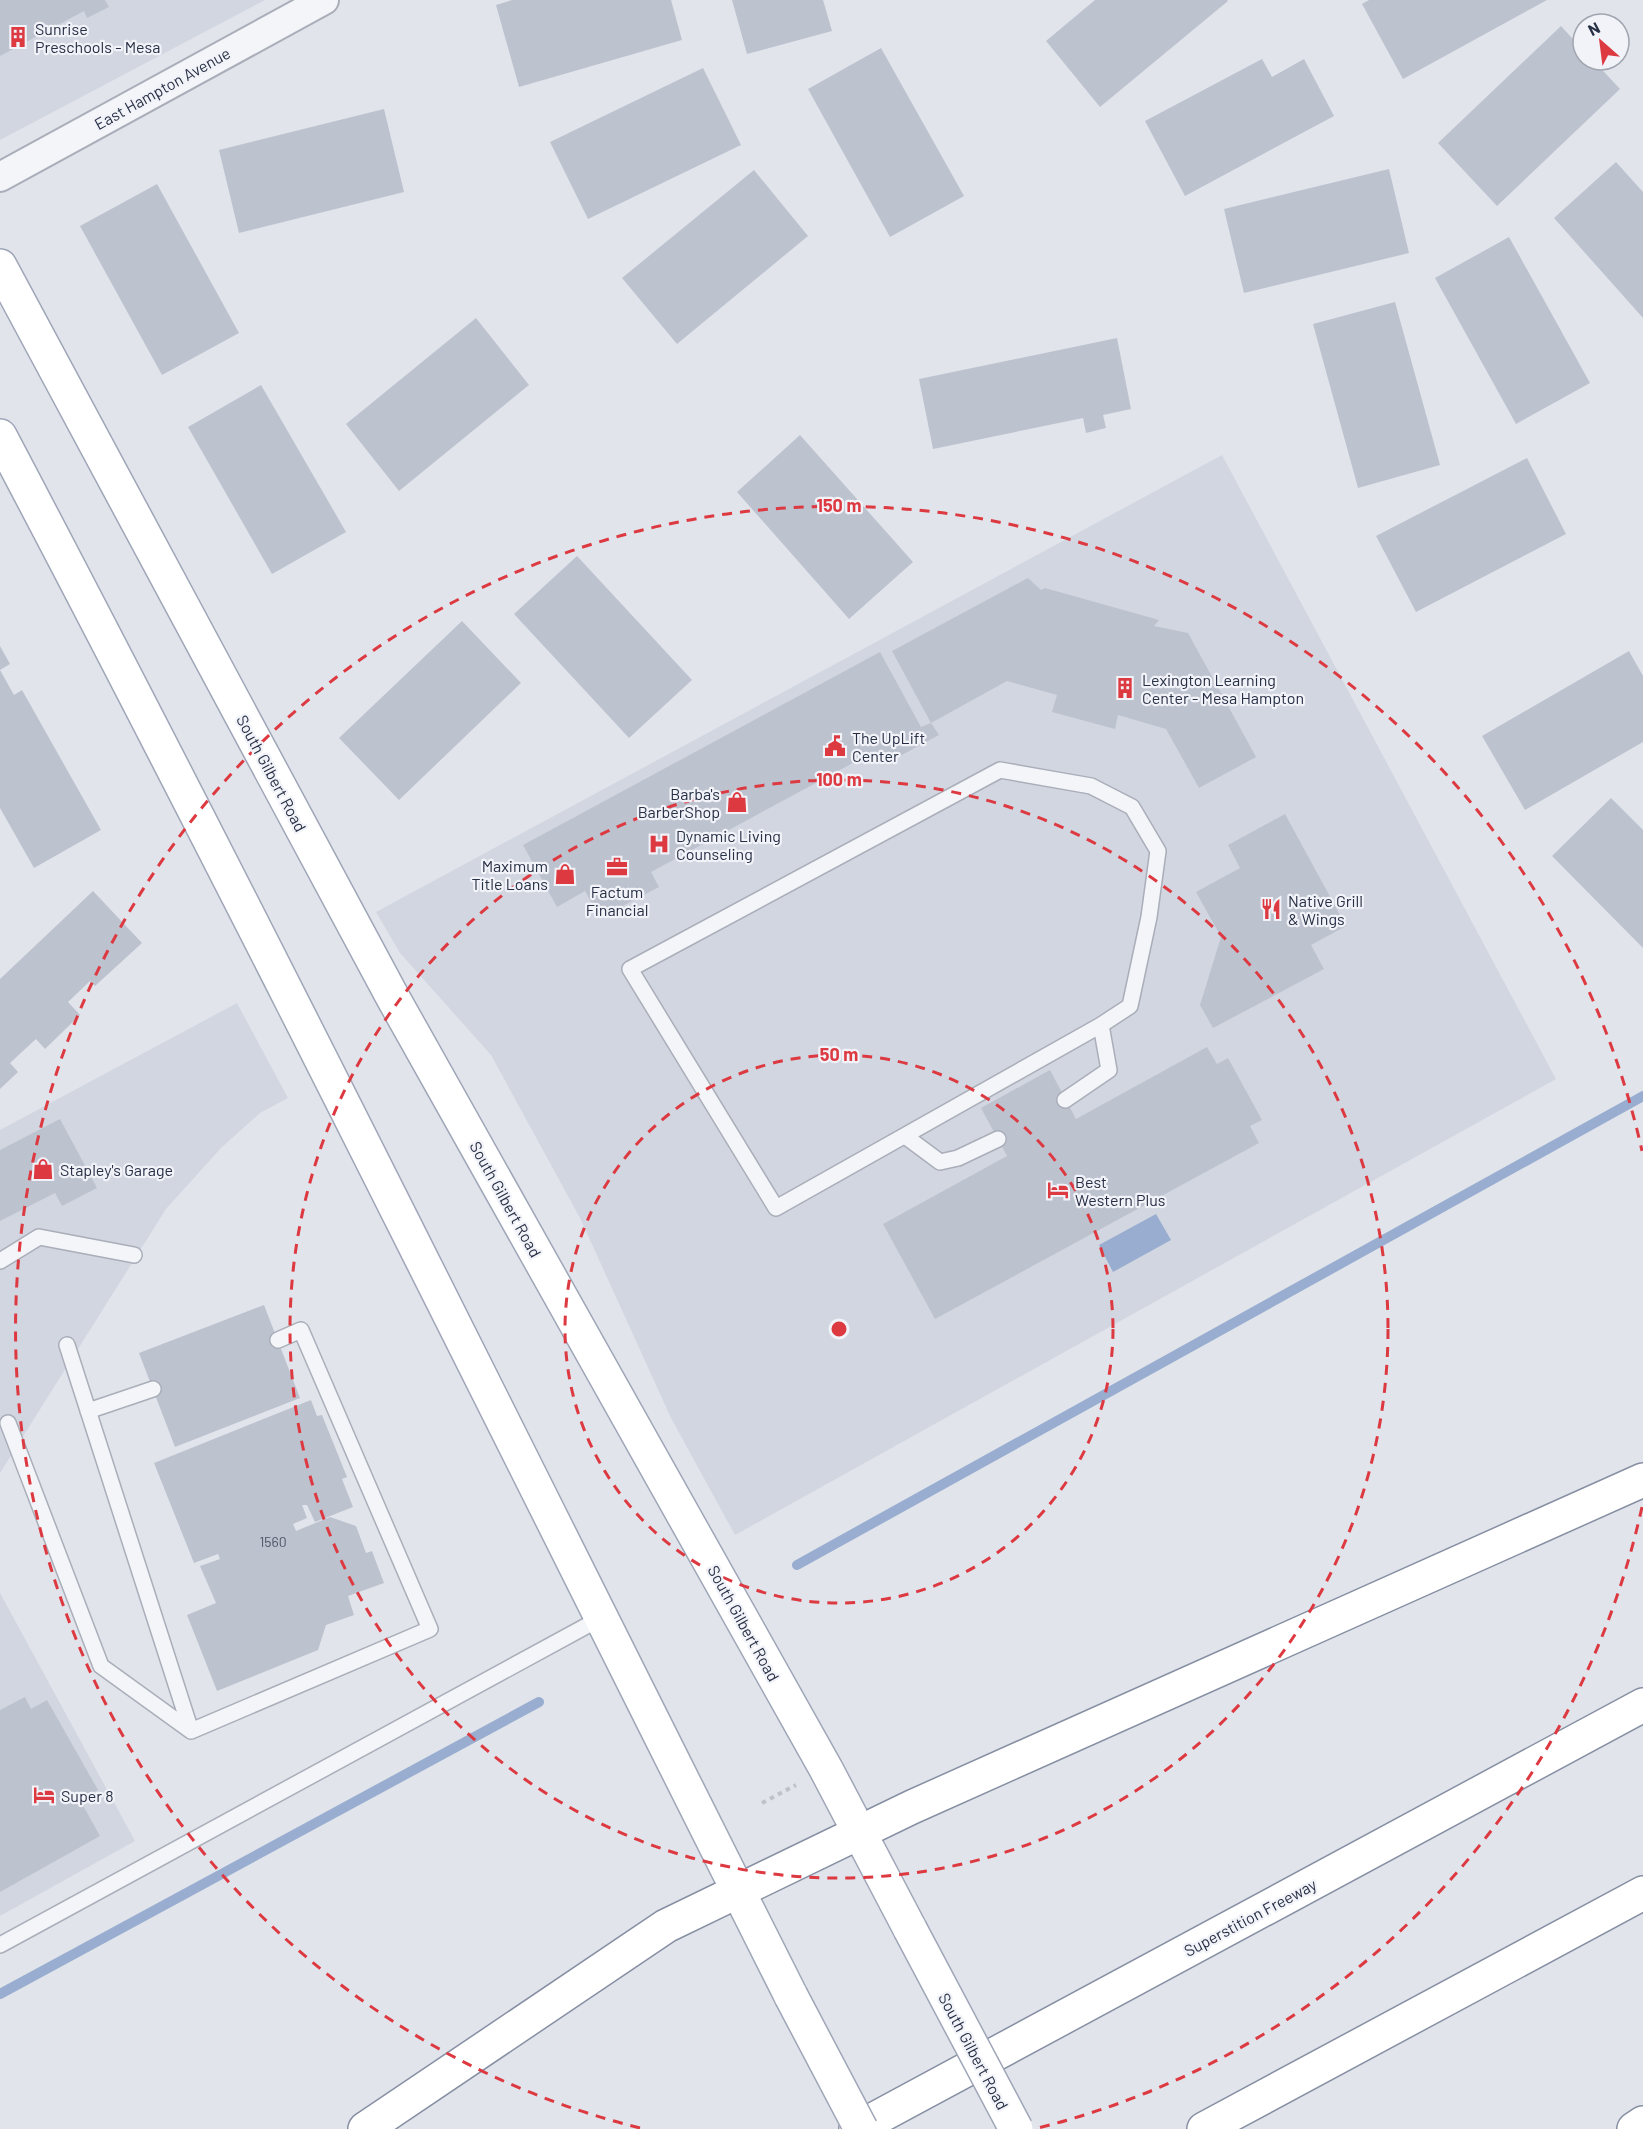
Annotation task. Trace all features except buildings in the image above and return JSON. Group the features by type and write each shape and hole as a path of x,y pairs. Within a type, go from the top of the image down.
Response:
{"main road":[{"name":"South Gilbert Road","path":"0,267 392,996 859,1832 1016,2129"},
{"path":"0,436 159,737 341,1094 601,1618 791,1996 861,2129"},
{"path":"365,2129 666,1926 859,1832 1643,1480"},
{"name":"Superstition Freeway","path":"856,2129 1643,1705"},
{"path":"1204,2129 1643,1893"},
{"path":"1634,2129 1643,2123"}],"street":[{"name":"East Hampton Avenue","path":"0,177 324,0"}],"lane":[{"path":"1000,770 1091,786 1132,807 1158,851 1149,917 1130,1006 1101,1025 776,1208 630,969 1000,770"},
{"path":"1065,1100 1108,1070 1101,1025"},
{"path":"905,1136 940,1162 958,1158 998,1139"},
{"path":"0,1261 39,1237 134,1255"},
{"path":"191,1731 430,1629 302,1330 278,1340"},
{"path":"67,1345 191,1731"},
{"path":"88,1411 153,1389"},
{"path":"8,1424 101,1666 191,1731"},
{"path":"0,1946 601,1618"}],"path":[{"path":"762,1803 797,1785"}],"shaded area":[{"path":"0,0 265,0 0,140"},
{"path":"1222,455 1556,1079 735,1535 671,1418 580,1218 491,1055 400,953 376,912"},
{"path":"237,1003 288,1098 260,1113 221,1148 166,1209 0,1473 0,1130"},
{"name":"Super 8","path":"0,1593 135,1841 0,1916"}],"water":[{"path":"1156,1214 1171,1240 1113,1272 1099,1245"}],"waterway":[{"path":"797,1565 1643,1096"},
{"path":"0,1994 539,1702"}],"place":[{"name":"Sunrise Preschools - Mesa","path":"18,37"},
{"name":"Lexington Learning Center - Mesa Hampton","path":"1125,688"},
{"name":"The UpLift Center","path":"835,746"},
{"name":"Barba's BarberShop","path":"737,802"},
{"name":"Dynamic Living Counseling","path":"659,844"},
{"name":"Factum Financial","path":"617,867"},
{"name":"Maximum Title Loans","path":"565,874"},
{"name":"Native Grill & Wings","path":"1271,909"},
{"name":"Stapley's Garage","path":"43,1169"},
{"name":"Best Western Plus","path":"1058,1190"},
{"name":"Super 8","path":"44,1795"}]}
